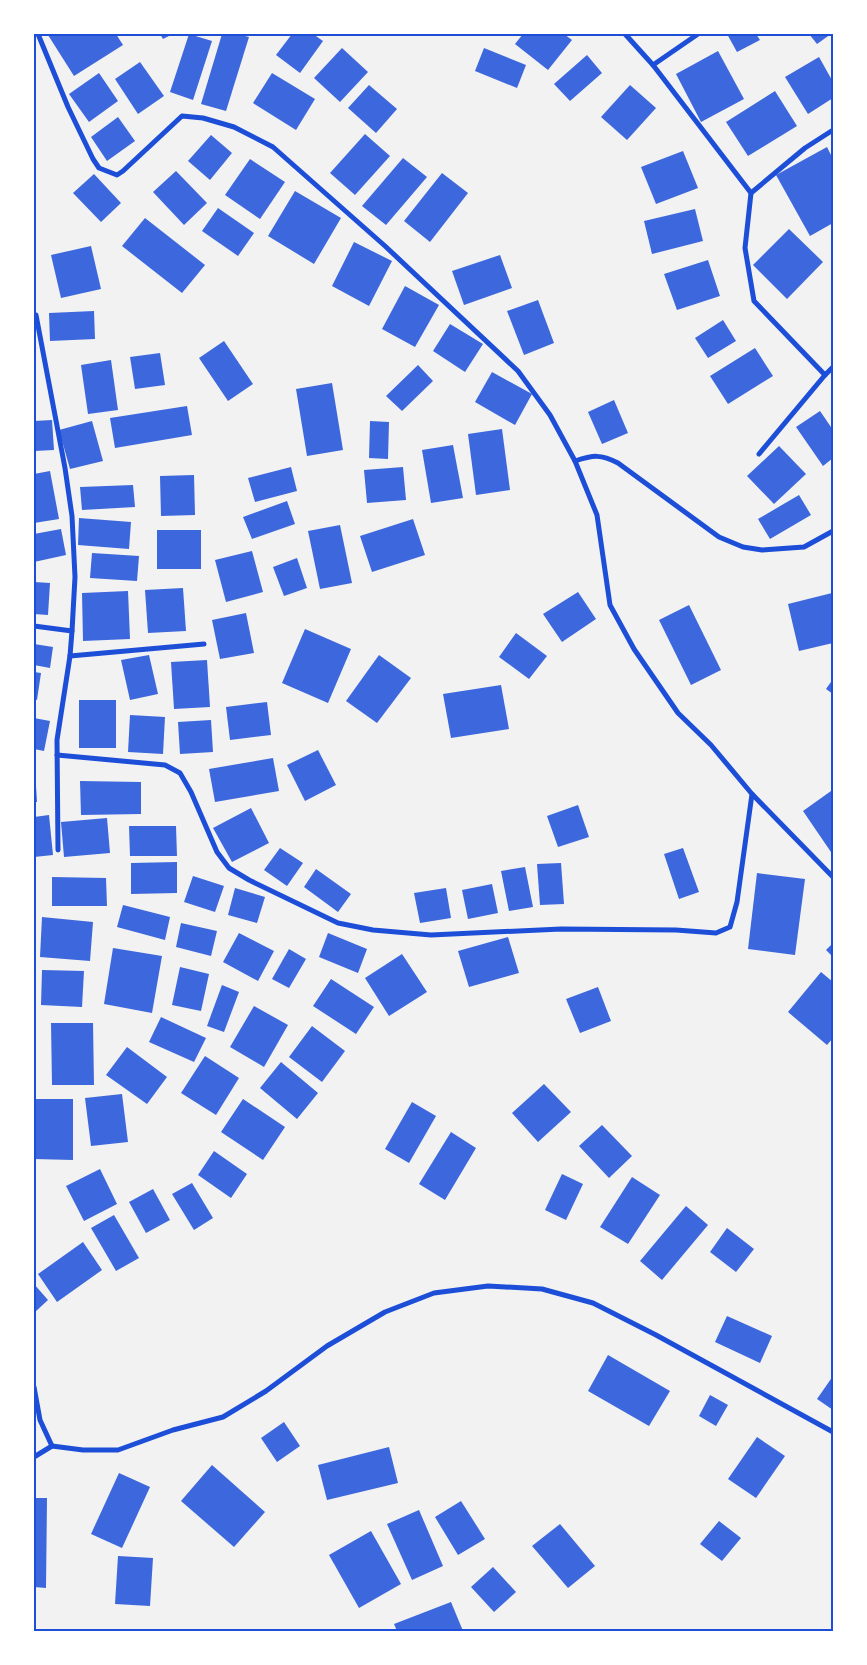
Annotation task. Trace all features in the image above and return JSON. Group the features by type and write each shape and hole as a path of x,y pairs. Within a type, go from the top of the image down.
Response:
{"street":[{"path":"38,34 68,107 99,168 117,175 124,172 182,116 203,118 234,127 273,147 378,240 518,372 550,415 575,461 597,515 610,605 634,649 678,713 711,745 752,794 833,877"},
{"path":"625,34 653,64 751,193 745,248 754,300 824,375"},
{"path":"653,64 698,34"},
{"path":"751,193 805,148 833,130"},
{"path":"36,315 65,468 72,516 75,576 70,656 57,740 58,850"},
{"path":"758,454 824,375 833,367"},
{"path":"575,461 589,456 604,456 618,463 719,537 743,547 762,550 804,547 833,531"},
{"path":"34,626 72,631"},
{"path":"70,656 204,644"},
{"path":"57,755 165,765 180,773 191,792 217,852 229,868 249,880 338,923 373,930 431,935 561,930 676,930 716,933 730,927 737,902 752,794"},
{"path":"34,1457 52,1446 83,1450 118,1450 173,1430 223,1417 266,1391 327,1346 385,1312 434,1293 488,1286 542,1289 593,1303 656,1335 833,1432"},
{"path":"34,1387 40,1420 52,1446"}],"building":[{"path":"116,34 123,45 74,76 48,35"},
{"path":"160,34 173,34 163,39"},
{"path":"189,34 212,41 193,100 170,92"},
{"path":"222,34 237,34 249,37 226,111 201,104"},
{"path":"292,34 313,34 323,41 300,73 276,55"},
{"path":"523,34 564,34 572,40 548,70 515,44"},
{"path":"727,34 756,34 760,40 737,52"},
{"path":"809,34 831,34 817,44"},
{"path":"342,48 368,72 340,102 314,78"},
{"path":"484,48 526,65 517,88 475,71"},
{"path":"718,51 744,99 701,122 676,74"},
{"path":"587,55 602,73 570,101 554,84"},
{"path":"819,57 833,82 833,98 808,114 785,77"},
{"path":"140,62 164,96 138,114 115,79"},
{"path":"99,73 118,101 89,122 69,94"},
{"path":"272,73 315,99 296,130 253,103"},
{"path":"369,85 397,109 376,133 348,108"},
{"path":"630,85 656,108 627,140 601,117"},
{"path":"775,91 797,126 748,156 726,122"},
{"path":"118,117 135,141 107,161 91,137"},
{"path":"365,134 390,156 355,195 330,173"},
{"path":"211,135 232,153 210,180 188,161"},
{"path":"827,147 833,159 833,223 810,236 776,175"},
{"path":"683,151 698,188 656,204 641,167"},
{"path":"403,158 427,177 386,225 362,206"},
{"path":"250,159 285,182 260,219 225,195"},
{"path":"176,171 207,203 184,225 153,192"},
{"path":"442,173 468,193 430,242 404,221"},
{"path":"94,174 121,203 101,222 73,193"},
{"path":"295,191 341,218 314,264 268,236"},
{"path":"218,208 254,233 238,256 202,231"},
{"path":"695,209 703,241 652,254 644,221"},
{"path":"145,218 205,265 182,293 122,246"},
{"path":"789,229 823,262 787,299 753,265"},
{"path":"354,242 392,261 369,306 332,286"},
{"path":"91,246 101,289 61,298 51,255"},
{"path":"500,255 512,288 464,305 452,271"},
{"path":"708,260 720,296 677,310 664,274"},
{"path":"405,286 439,305 415,347 382,329"},
{"path":"538,300 554,343 524,355 507,311"},
{"path":"94,311 95,339 50,341 49,313"},
{"path":"723,320 736,341 708,358 695,338"},
{"path":"450,324 483,344 465,372 433,351"},
{"path":"224,341 253,384 228,401 199,358"},
{"path":"755,348 773,376 728,404 710,376"},
{"path":"160,353 165,385 135,389 130,357"},
{"path":"111,360 118,410 88,414 81,365"},
{"path":"418,365 433,381 402,411 386,396"},
{"path":"492,372 532,394 515,425 475,402"},
{"path":"332,383 343,450 307,456 296,389"},
{"path":"614,400 628,433 602,444 588,412"},
{"path":"187,406 192,435 115,448 110,418"},
{"path":"820,411 833,430 833,458 823,466 796,427"},
{"path":"52,420 54,450 35,451 34,421"},
{"path":"92,421 103,461 70,469 59,430"},
{"path":"370,421 389,422 388,459 369,458"},
{"path":"502,429 510,490 476,495 468,434"},
{"path":"453,445 463,498 431,503 422,450"},
{"path":"779,446 806,474 774,504 747,476"},
{"path":"291,467 297,491 255,502 248,478"},
{"path":"403,467 406,500 367,503 364,470"},
{"path":"50,471 59,519 34,523 34,474"},
{"path":"194,475 195,515 161,516 160,476"},
{"path":"133,485 135,507 82,510 80,487"},
{"path":"799,495 811,515 770,539 758,519"},
{"path":"287,501 295,524 252,539 243,517"},
{"path":"79,518 131,522 129,549 78,545"},
{"path":"413,519 425,555 372,572 360,536"},
{"path":"340,525 352,583 320,589 308,531"},
{"path":"61,529 66,555 34,562 34,534"},
{"path":"157,530 201,530 201,569 157,569"},
{"path":"252,551 263,592 226,602 215,560"},
{"path":"92,553 139,556 137,581 90,578"},
{"path":"297,558 307,588 284,596 273,567"},
{"path":"34,582 50,583 48,615 34,614"},
{"path":"183,588 186,631 148,633 145,590"},
{"path":"128,591 130,639 83,641 82,593"},
{"path":"578,592 596,619 562,642 543,614"},
{"path":"832,593 833,643 799,651 788,604"},
{"path":"689,605 721,670 691,685 659,620"},
{"path":"246,613 254,653 220,659 212,620"},
{"path":"305,629 351,649 328,703 282,683"},
{"path":"516,633 547,656 529,679 499,657"},
{"path":"34,644 53,647 50,668 34,665"},
{"path":"149,655 158,694 130,700 121,660"},
{"path":"379,655 411,678 377,723 346,701"},
{"path":"207,660 210,707 174,709 171,662"},
{"path":"34,672 41,673 37,700 34,699"},
{"path":"833,679 833,694 826,689"},
{"path":"501,685 509,729 451,738 443,694"},
{"path":"79,700 116,700 116,748 79,748"},
{"path":"267,702 271,735 230,740 226,707"},
{"path":"130,715 165,717 163,754 128,752"},
{"path":"34,718 50,721 44,751 34,749"},
{"path":"211,720 213,752 180,754 178,722"},
{"path":"318,750 336,785 305,801 287,765"},
{"path":"273,758 279,791 215,802 209,769"},
{"path":"35,769 37,802 34,802"},
{"path":"80,781 141,782 141,814 81,815"},
{"path":"831,791 833,794 833,855 803,811"},
{"path":"578,805 589,837 558,847 547,816"},
{"path":"251,808 269,843 232,862 213,828"},
{"path":"49,815 53,855 34,857 34,817"},
{"path":"107,818 110,853 64,857 61,822"},
{"path":"129,826 176,826 177,856 130,856"},
{"path":"280,848 303,863 287,886 264,870"},
{"path":"683,848 699,892 679,899 664,854"},
{"path":"177,862 177,893 131,894 131,863"},
{"path":"561,863 564,904 540,905 537,864"},
{"path":"525,867 533,907 509,911 501,871"},
{"path":"316,869 351,894 338,912 304,887"},
{"path":"757,873 805,879 795,955 748,949"},
{"path":"193,876 224,886 215,912 184,902"},
{"path":"52,877 106,878 107,906 52,906"},
{"path":"492,884 498,913 468,919 462,890"},
{"path":"235,888 265,897 257,923 228,915"},
{"path":"446,888 451,918 420,923 414,893"},
{"path":"123,905 170,917 165,940 117,927"},
{"path":"42,917 93,922 90,961 40,957"},
{"path":"181,923 217,931 211,956 176,947"},
{"path":"239,933 274,951 258,981 223,962"},
{"path":"328,933 367,949 358,973 319,957"},
{"path":"508,937 519,973 469,987 458,951"},
{"path":"833,943 833,957 826,950"},
{"path":"113,948 162,956 152,1013 104,1004"},
{"path":"289,949 306,959 289,988 272,979"},
{"path":"402,954 427,992 389,1016 365,978"},
{"path":"180,967 209,974 201,1011 172,1005"},
{"path":"42,970 84,971 82,1007 41,1005"},
{"path":"821,972 833,982 833,1038 827,1045 788,1012"},
{"path":"331,979 374,1007 356,1034 313,1006"},
{"path":"222,985 239,992 224,1032 207,1026"},
{"path":"598,987 611,1021 580,1033 566,999"},
{"path":"254,1006 288,1025 264,1067 230,1047"},
{"path":"161,1017 206,1038 194,1062 149,1042"},
{"path":"51,1023 93,1023 94,1085 52,1085"},
{"path":"312,1026 345,1051 322,1082 289,1057"},
{"path":"127,1047 167,1077 147,1104 106,1075"},
{"path":"205,1056 239,1078 216,1115 181,1093"},
{"path":"281,1062 318,1093 297,1119 260,1088"},
{"path":"544,1084 571,1112 538,1142 512,1113"},
{"path":"122,1094 128,1142 91,1146 85,1098"},
{"path":"34,1099 73,1099 73,1160 34,1159"},
{"path":"243,1099 285,1127 263,1160 221,1132"},
{"path":"412,1102 436,1116 409,1163 385,1149"},
{"path":"602,1125 632,1156 609,1178 579,1146"},
{"path":"451,1132 476,1148 445,1200 419,1184"},
{"path":"214,1151 247,1174 231,1198 198,1175"},
{"path":"100,1169 117,1204 84,1221 66,1186"},
{"path":"562,1174 583,1184 566,1220 545,1210"},
{"path":"632,1177 660,1195 628,1244 600,1227"},
{"path":"192,1183 213,1218 194,1230 172,1194"},
{"path":"153,1189 170,1220 146,1233 129,1202"},
{"path":"686,1206 708,1225 662,1280 640,1261"},
{"path":"114,1215 139,1258 116,1271 91,1228"},
{"path":"727,1228 754,1249 736,1272 710,1252"},
{"path":"83,1242 102,1270 57,1302 38,1274"},
{"path":"34,1284 48,1300 34,1313"},
{"path":"727,1316 772,1336 760,1363 715,1342"},
{"path":"608,1355 670,1391 649,1426 588,1391"},
{"path":"833,1376 833,1410 817,1399"},
{"path":"710,1395 728,1405 716,1426 699,1416"},
{"path":"284,1422 300,1446 277,1462 261,1438"},
{"path":"757,1437 785,1456 756,1498 728,1479"},
{"path":"389,1447 398,1483 327,1500 318,1465"},
{"path":"212,1465 265,1512 234,1547 181,1501"},
{"path":"119,1473 150,1487 122,1548 91,1534"},
{"path":"34,1498 47,1498 46,1588 34,1587"},
{"path":"461,1501 485,1539 458,1555 435,1517"},
{"path":"419,1510 443,1566 412,1580 387,1524"},
{"path":"719,1521 741,1538 722,1561 700,1544"},
{"path":"560,1524 595,1566 568,1588 532,1546"},
{"path":"371,1531 401,1584 359,1608 329,1555"},
{"path":"118,1556 153,1558 150,1606 115,1604"},
{"path":"493,1567 516,1592 494,1612 471,1587"},
{"path":"451,1602 463,1631 397,1631 394,1624"}]}
